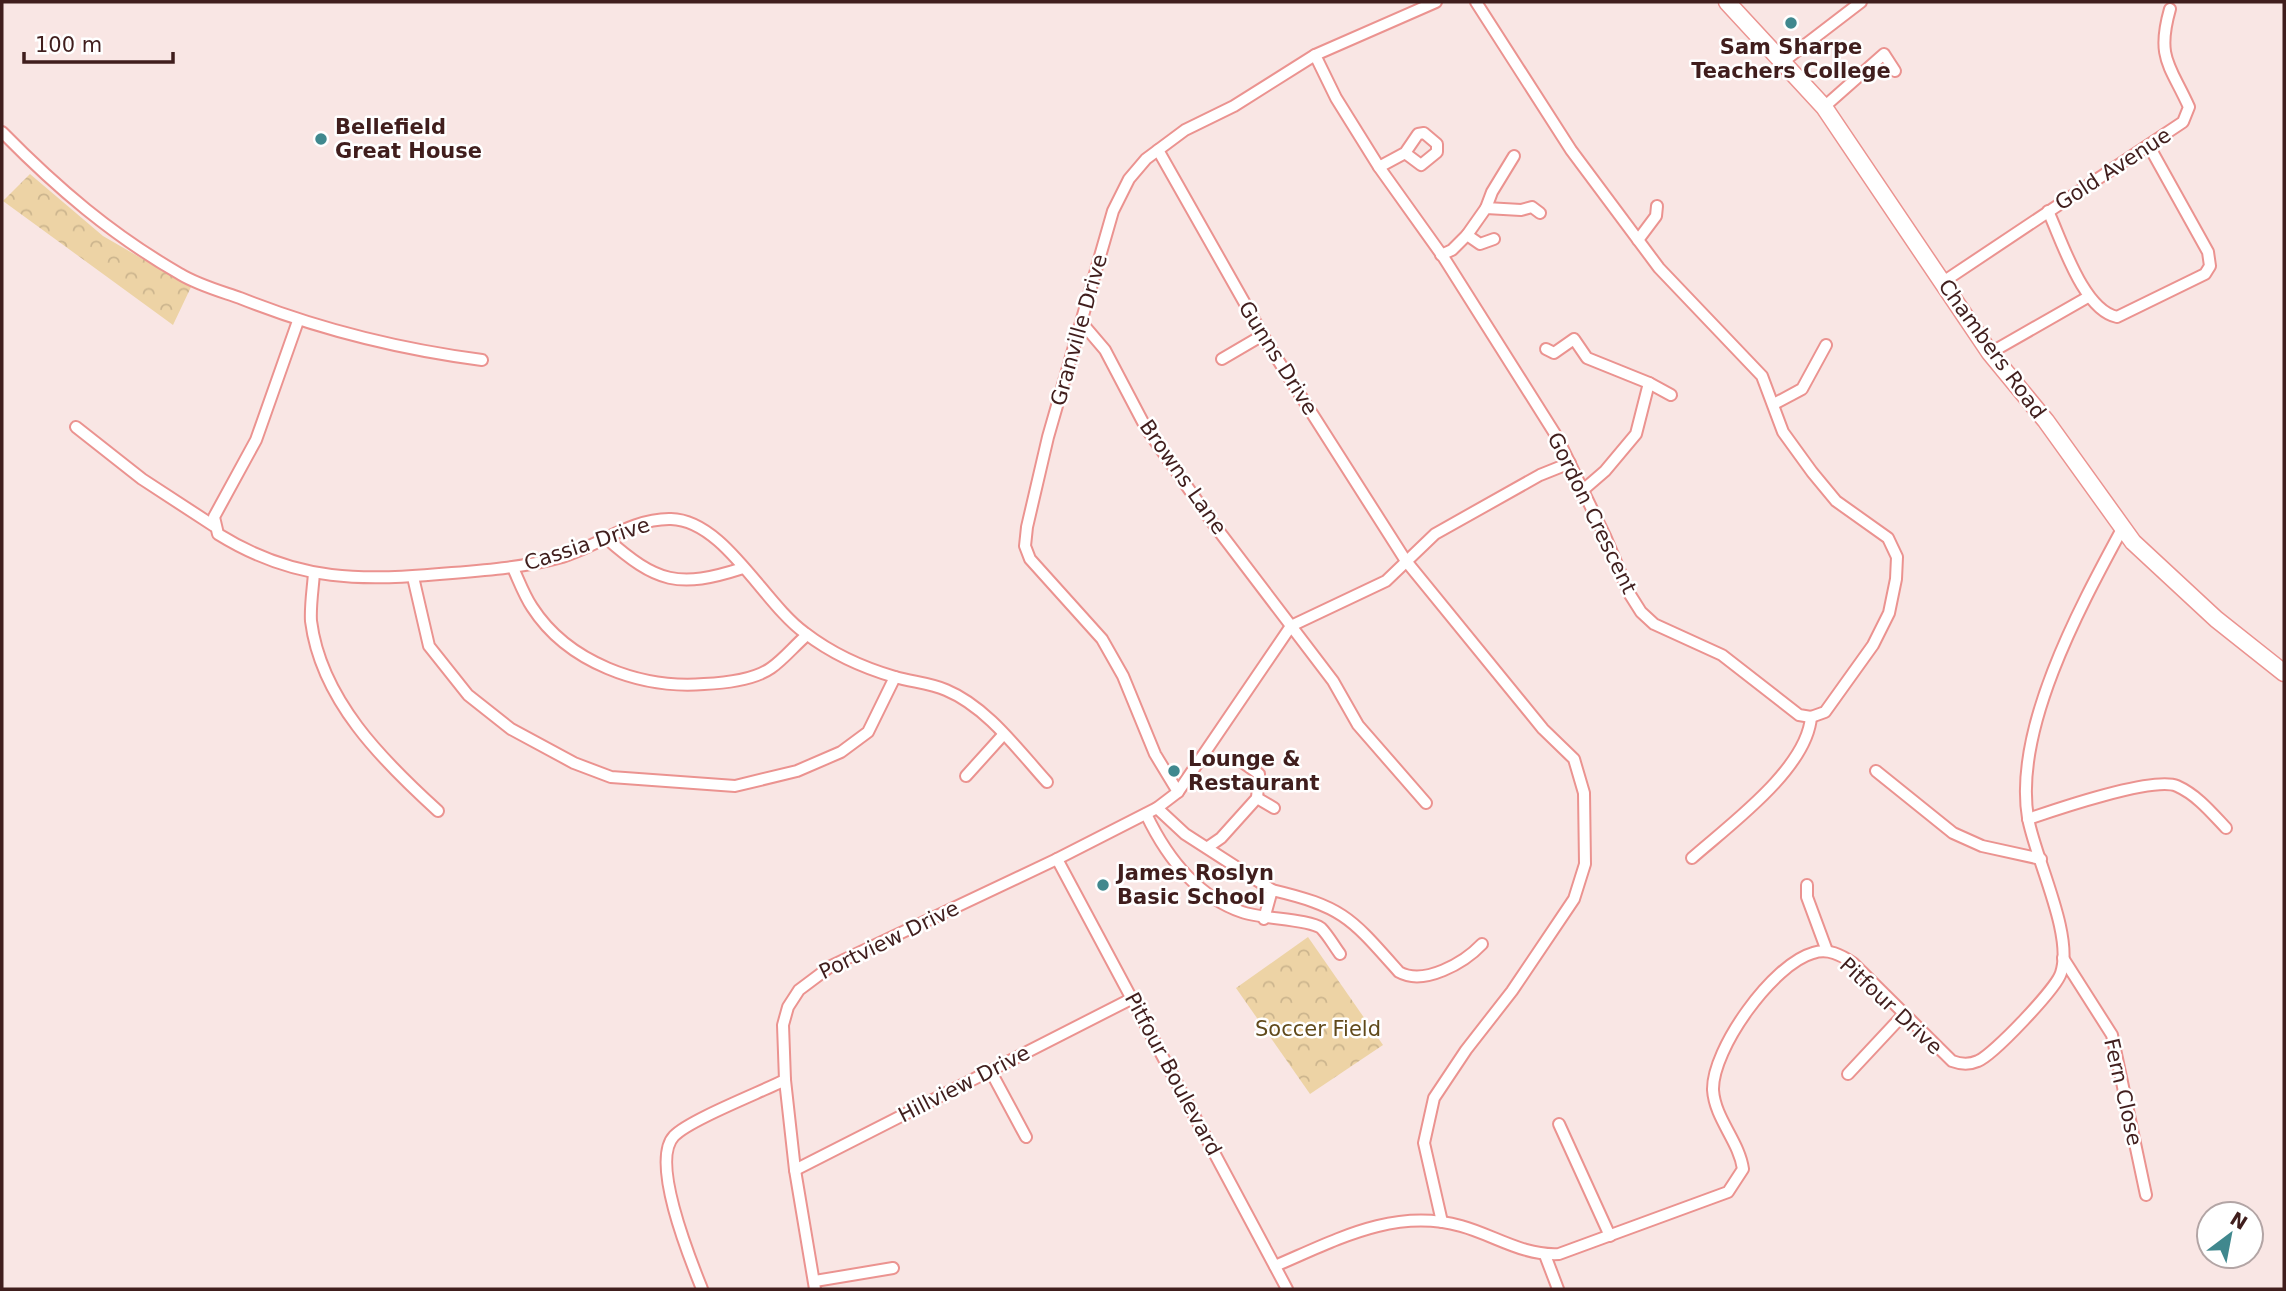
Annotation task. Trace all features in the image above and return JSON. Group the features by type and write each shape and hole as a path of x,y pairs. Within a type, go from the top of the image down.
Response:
{"street":[{"name":"Granville Drive","path":"1178,792 1155,754 1123,676 1102,639 1030,558 1025,546 1048,437 1113,211 1129,179 1158,150 1185,130 1234,106 1315,55 1436,2"},
{"path":"1476,2 1571,150 1659,268 1762,376 1783,432 1812,472 1836,501 1888,538 1897,557 1889,613 1873,645 1825,712 1811,717 1806,735 1777,783 1692,858"},
{"name":"Chambers Road","path":"1727,2 1824,107 1990,353 2046,421 2122,529 2216,619 2284,673"},
{"path":"1784,61 1861,2"},
{"name":"Gold Avenue","path":"1942,282 2183,122 2189,107 2164,56 2164,30 2170,9"},
{"path":"1824,107 1884,54 1895,71"},
{"name":"Gordon Crescent","path":"1315,55 1336,98 1379,167 1441,255 1492,338 1530,391 1570,463 1629,593 1641,612 1654,624 1722,655 1799,715 1811,717"},
{"path":"2,132 57,188 114,231 183,276 298,321 410,350 482,360"},
{"path":"2048,211 2088,297 2105,314 2117,317 2205,274 2210,266 2208,252 2149,146"},
{"name":"Gunns Drive","path":"1158,150 1263,335 1406,561 1543,729 1574,759 1584,793 1586,864 1574,899 1512,991 1466,1049 1434,1098 1424,1143 1442,1222"},
{"path":"1379,167 1405,153"},
{"path":"1441,255 1452,250 1467,235 1486,208 1492,192 1514,156"},
{"path":"1638,240 1656,216 1657,206"},
{"path":"1486,208 1521,210 1532,207 1540,213"},
{"path":"1467,235 1480,244 1494,239"},
{"path":"1990,353 2088,297"},
{"path":"214,526 219,508 256,440 298,321"},
{"name":"Browns Lane","path":"1082,323 1105,350 1146,428 1333,681 1358,725 1426,803"},
{"path":"1222,359 1263,335"},
{"path":"1546,349 1554,353 1574,339 1587,358 1649,383 1671,395"},
{"path":"1774,404 1802,389 1826,345"},
{"path":"1583,490 1605,471 1636,434 1649,383"},
{"name":"Cassia Drive","path":"76,428 131,471 214,526 218,534 237,546 330,577 383,580 513,568 564,556 645,522 670,519 689,521 705,530 785,616 807,635 862,666 946,689 970,703 1047,782"},
{"path":"1178,792 1201,754 1291,626 1386,581 1435,534 1540,475 1570,463"},
{"name":"Pitfour Drive","path":"1275,1266 1366,1228 1408,1220 1442,1222 1534,1254 1545,1255 1574,1250 1670,1211 1714,1200 1728,1192 1743,1170 1740,1153 1719,1113 1713,1091 1723,1052 1745,1013 1775,980 1801,958 1827,951 1840,955 1853,963 1952,1061 1970,1064 1979,1061 2052,990 2061,973 2063,958 2057,916 2028,819 2026,799 2031,746 2049,683 2073,623 2122,529"},
{"path":"606,538 635,564 660,576 685,581 743,568"},
{"path":"513,568 532,607 558,636 598,664 638,681 682,686 728,683 770,669 807,635"},
{"path":"314,573 311,619 316,647 343,708 374,748 438,811"},
{"path":"413,577 429,646 468,695 511,729 574,763 611,777 735,786 797,771 841,752 868,732 895,677"},
{"path":"966,776 1003,735"},
{"path":"1208,846 1221,838 1257,797 1259,774 1238,759"},
{"path":"1876,771 1953,833 1982,846 2041,859"},
{"path":"2028,819 2124,790 2174,784 2201,801 2226,828"},
{"name":"Portview Drive","path":"815,1285 795,1170 785,1080 783,1026 788,1007 799,990 812,978 1146,814 1178,792"},
{"path":"1257,797 1273,808"},
{"path":"1157,808 1185,834 1208,846 1216,855 1272,890 1327,905 1347,916 1399,972 1406,976 1414,977 1447,968 1468,959 1482,944"},
{"path":"1146,814 1162,846 1205,892 1223,904 1264,919 1313,923 1325,932 1340,954"},
{"name":"Pitfour Boulevard","path":"1057,859 1287,1289"},
{"path":"1807,885 1807,897 1827,951"},
{"path":"1264,919 1272,890"},
{"name":"Fern Close","path":"2063,958 2112,1035 2146,1195"},
{"name":"Hillview Drive","path":"795,1170 1133,998"},
{"path":"1848,1074 1904,1014"},
{"path":"990,1070 1026,1137"},
{"path":"702,1289 689,1254 666,1171 667,1147 680,1131 785,1080"},
{"path":"1559,1124 1611,1236"},
{"path":"1545,1255 1558,1289"},
{"path":"815,1285 892,1268"}],"green space":[{"path":"30,174 103,236 191,287 173,325 3,201"},
{"name":"Soccer Field","path":"1308,937 1383,1045 1310,1094 1236,988"}],"place":[{"name":"Sam Sharpe Teachers College","path":"1791,23"},
{"name":"Bellefield Great House","path":"321,139"},
{"name":"Lounge & Restaurant","path":"1174,771"},
{"name":"James Roslyn Basic School","path":"1103,885"}]}
